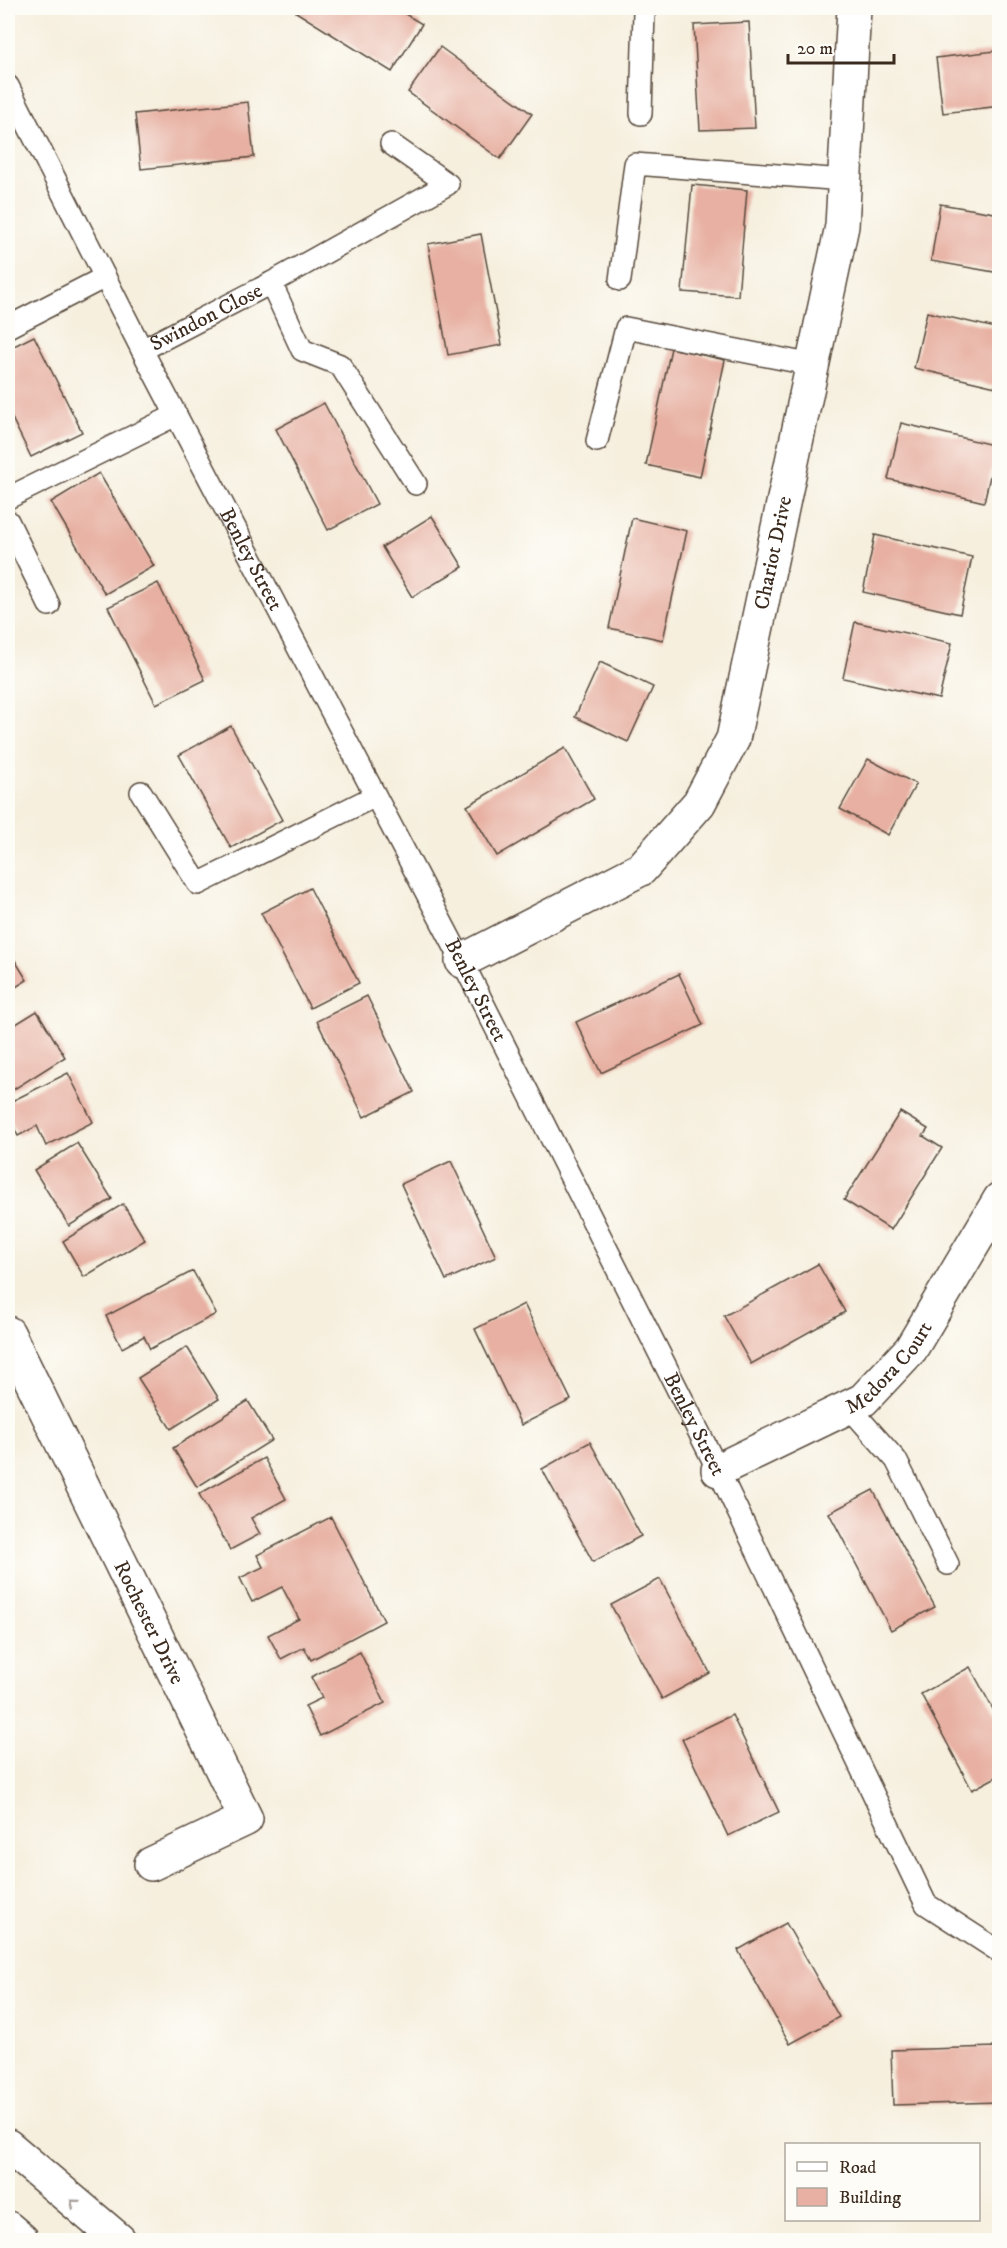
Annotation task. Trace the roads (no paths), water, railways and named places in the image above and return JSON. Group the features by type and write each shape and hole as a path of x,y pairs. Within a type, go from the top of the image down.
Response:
{"street":[{"name":"Chariot Drive","path":"462,961 641,869 699,803 733,739 842,226 854,8"},
{"name":"Medora Court","path":"718,1470 863,1400 911,1349 999,1199"},
{"name":"Rochester Drive","path":"8,1333 246,1819 151,1864"},
{"path":"8,2146 119,2241"},
{"path":"8,2228 22,2241"}],"lane":[{"path":"642,114 644,12 648,8"},
{"name":"Benley Street","path":"8,86 142,350 462,961 718,1470 926,1904 999,1952"},
{"name":"Swindon Close","path":"142,350 271,283 448,184 391,144"},
{"path":"620,280 635,164 844,180"},
{"path":"8,327 105,277"},
{"path":"271,283 302,350 340,366 416,484"},
{"path":"597,441 626,328 813,365"},
{"path":"8,498 176,415"},
{"path":"8,521 49,605"},
{"path":"141,792 198,884 375,796"},
{"path":"849,1407 896,1460 948,1564"}]}
